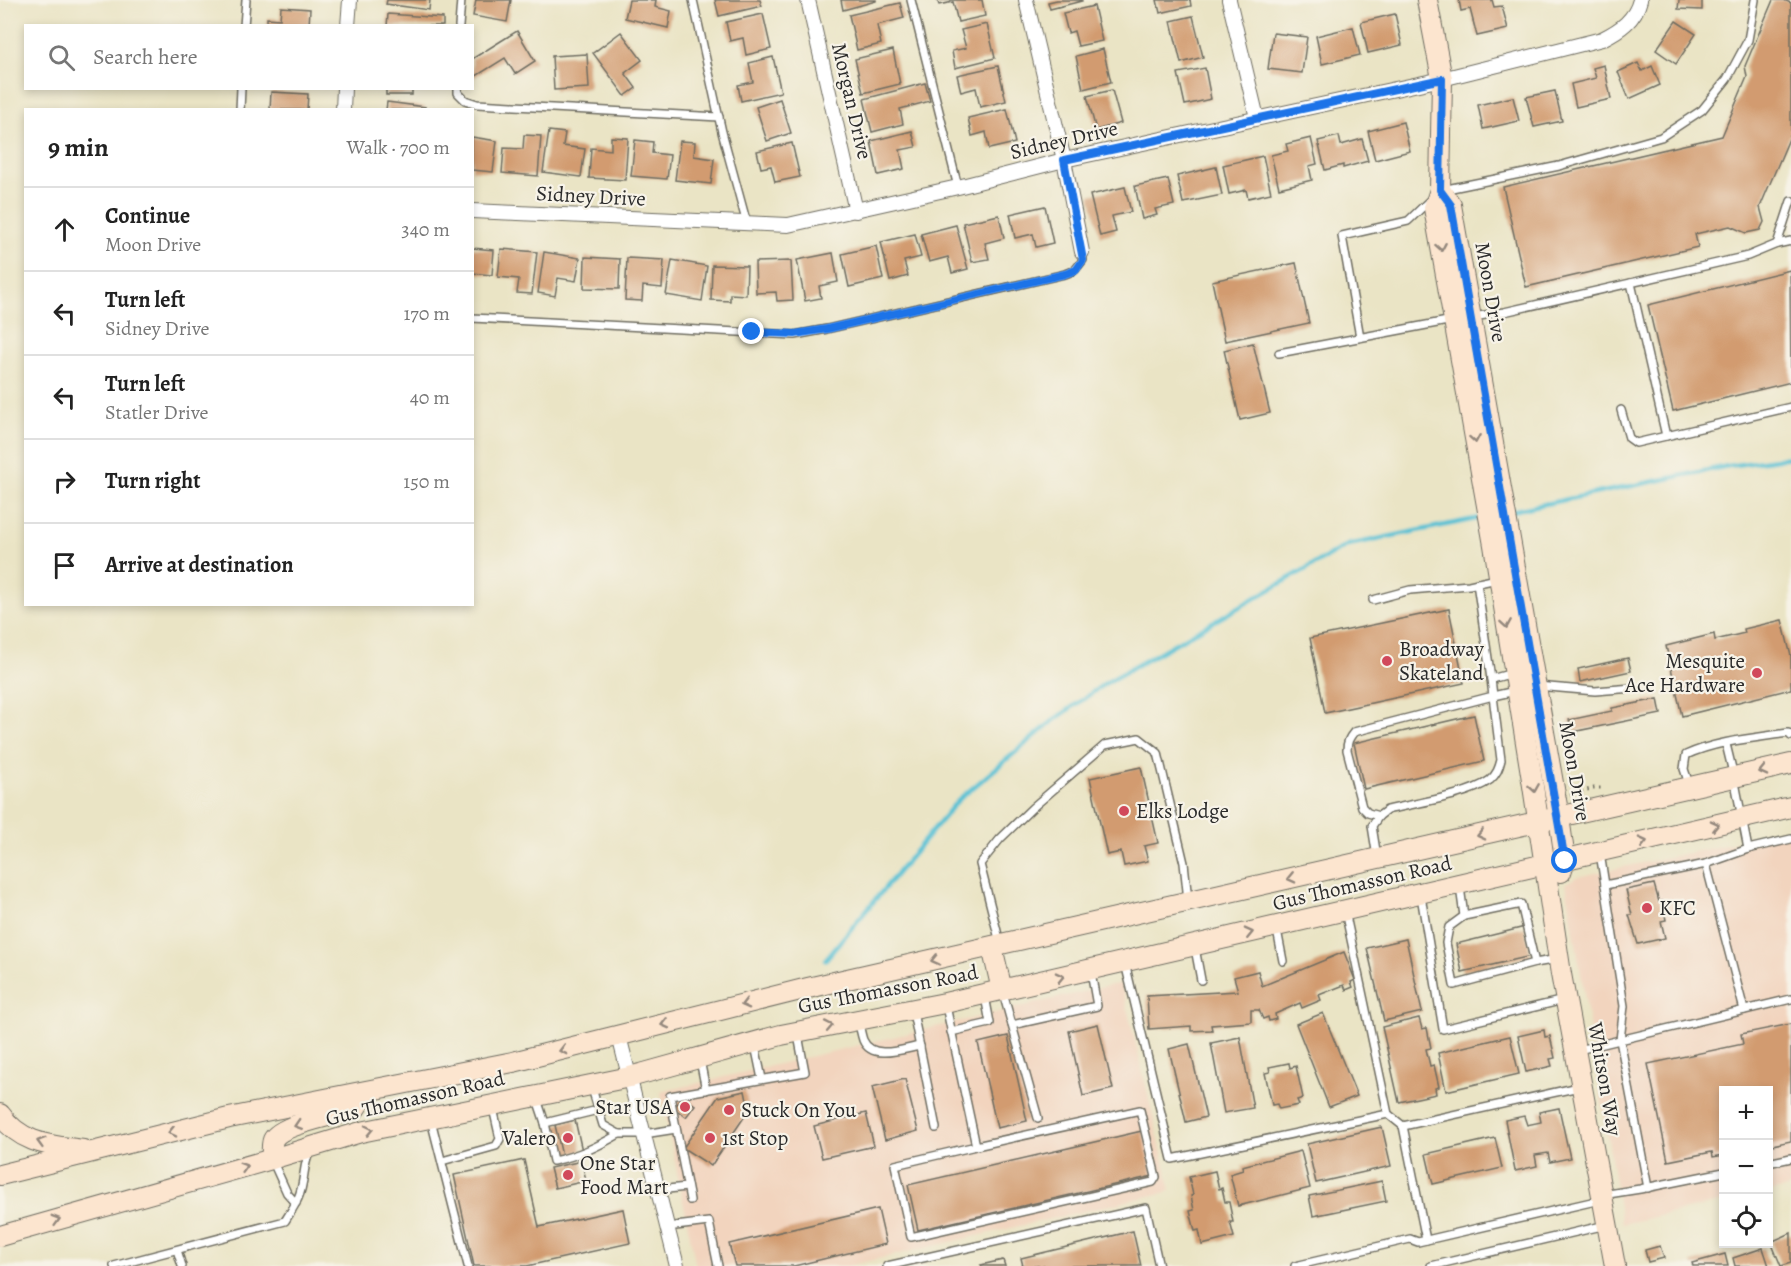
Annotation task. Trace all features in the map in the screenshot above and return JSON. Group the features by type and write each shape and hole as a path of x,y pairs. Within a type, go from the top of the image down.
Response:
{"main road":[{"name":"Moon Drive","path":"1427,0 1442,79 1440,190 1451,205 1462,319 1525,679 1538,822 1551,900"},
{"name":"Moon Drive","path":"1525,679 1569,808 1565,861 1551,900"},
{"name":"Gus Thomasson Road","path":"0,1175 230,1118 513,1062 808,988 1538,822 1569,808 1690,787 1791,764"},
{"name":"Gus Thomasson Road","path":"0,1236 361,1132 630,1077 797,1032 913,1010 1091,970 1791,807"},
{"name":"Whitson Way","path":"1551,900 1566,1000 1615,1266"},
{"path":"993,992 996,946"},
{"path":"272,1159 273,1141 279,1133 298,1125 355,1109 366,1092"},
{"path":"0,1114 9,1127 26,1138 46,1145 92,1151"}],"street":[{"path":"348,24 350,0"},
{"name":"Morgan Drive","path":"808,0 856,211"},
{"path":"1026,0 1064,160 1082,252"},
{"path":"1229,0 1257,118"},
{"name":"Sidney Drive","path":"474,211 788,225 958,188 1064,160 1442,79 1602,39 1622,29 1638,8 1640,0"},
{"path":"343,108 344,90"},
{"path":"619,1036 677,1266"}],"lane":[{"path":"244,24 246,0"},
{"path":"459,24 460,0"},
{"path":"693,0 719,117 747,224"},
{"path":"911,0 958,188"},
{"path":"1360,337 1342,236 1408,221 1440,190 1559,166 1661,137 1702,110 1727,79 1748,40 1755,0"},
{"path":"240,108 241,90"},
{"path":"458,90 465,100 477,104 719,117"},
{"path":"1777,244 1791,201"},
{"path":"1279,353 1504,312 1748,256 1791,241"},
{"path":"474,318 795,334 827,329 1065,274 1076,270 1083,260 1082,252"},
{"path":"1631,283 1666,436"},
{"path":"1621,410 1629,438 1636,443 1791,407"},
{"path":"1373,600 1410,590 1477,583 1508,577"},
{"path":"1377,859 1372,826 1379,816 1387,810 1475,789 1491,779 1498,771 1502,760 1477,583"},
{"path":"1491,679 1525,679 1595,691 1633,688"},
{"path":"1379,816 1368,813 1362,807 1347,750 1347,743 1354,732 1494,696 1525,679"},
{"path":"1690,787 1684,769 1686,755 1697,750 1726,744 1788,734 1791,736"},
{"path":"996,946 980,864 1000,839 1032,808 1106,745 1139,738 1158,753 1184,863 1188,902"},
{"path":"1726,744 1748,849"},
{"path":"1605,885 1706,864 1748,849 1791,839"},
{"path":"1600,852 1624,1006 1620,1040 1648,1188"},
{"path":"1706,864 1744,1010"},
{"path":"1459,885 1464,916"},
{"path":"1421,893 1443,1029 1566,1000"},
{"path":"1535,963 1521,904 1464,916 1449,927 1446,943 1454,985 1535,963 1559,959"},
{"path":"1344,911 1388,1114 1403,1126 1426,1240"},
{"path":"1276,927 1283,961"},
{"path":"1194,946 1201,980"},
{"path":"1125,962 1172,1159 1388,1114"},
{"path":"1012,1025 1097,1006 1091,970"},
{"path":"993,992 1012,1025 1038,1118"},
{"path":"951,1032 990,1023 993,992"},
{"path":"1575,1050 1791,999"},
{"path":"945,1003 975,1146"},
{"path":"913,1010 936,1128"},
{"path":"858,1020 864,1042 870,1048 888,1053 920,1046"},
{"path":"690,1200 670,1096 805,1072 797,1032"},
{"path":"754,1043 762,1079"},
{"path":"699,1058 706,1090"},
{"path":"591,1085 603,1125 619,1134 644,1134 676,1129"},
{"path":"1403,1126 1582,1087"},
{"path":"536,1096 545,1123 553,1161 574,1157 595,1149 619,1134"},
{"path":"442,1161 496,1146 500,1139 493,1105"},
{"path":"545,1123 598,1110"},
{"path":"1140,1110 1156,1177 1154,1182 910,1237 895,1165 975,1146 1140,1110"},
{"path":"430,1118 468,1266"},
{"path":"114,1266 285,1221 296,1203 302,1185 304,1163 313,1146"},
{"path":"1773,1162 1791,1158"},
{"path":"272,1159 287,1193 296,1203"},
{"path":"1295,1266 1410,1239 1418,1242 1602,1197 1719,1173"},
{"path":"658,1190 687,1187"},
{"path":"887,1266 1146,1208 1159,1266"},
{"path":"667,1227 709,1222 718,1266"},
{"path":"1431,1266 1608,1225"},
{"path":"177,1250 182,1266"}],"shaded area":[{"path":"1791,831 1791,1187 1773,1191 1773,1086 1719,1086 1719,1203 1622,1224 1566,883 1577,877"},
{"path":"1121,983 1171,1191 847,1266 696,1266 661,1092"}],"building":[{"path":"387,0 430,0 429,10 386,4"},
{"path":"476,0 511,0 507,22 473,16"},
{"path":"629,0 656,0 655,7 671,11 668,28 625,18"},
{"path":"715,0 760,0 762,6 719,16"},
{"path":"841,0 876,0 876,1 843,10"},
{"path":"937,0 982,0 985,16 958,22 953,2 939,5"},
{"path":"1157,0 1190,0 1191,6 1160,13"},
{"path":"1459,0 1492,0 1494,7 1502,6 1508,29 1477,36 1470,9 1461,11"},
{"path":"1679,0 1702,0 1702,10 1678,9"},
{"path":"1773,0 1784,0 1791,3 1791,134 1760,207 1764,222 1760,230 1746,233 1730,226 1695,234 1698,247 1526,287 1503,187 1722,136 1747,77 1745,66"},
{"path":"1082,1 1050,9 1048,2"},
{"path":"900,3 904,18 877,25 881,44 857,50 849,15"},
{"path":"1094,6 1102,41 1078,46 1074,31 1068,33 1063,13"},
{"path":"281,7 310,9 309,24 267,24 267,18 280,19"},
{"path":"388,14 443,18 443,24 387,24"},
{"path":"763,14 771,49 746,55 743,38 730,41 726,22"},
{"path":"1395,14 1402,45 1368,53 1361,22"},
{"path":"1193,16 1203,57 1181,63 1171,21"},
{"path":"1676,21 1696,34 1676,64 1656,50"},
{"path":"987,24 995,58 955,68 952,51 966,48 961,30"},
{"path":"1353,27 1360,55 1322,64 1316,36"},
{"path":"517,31 535,61 515,74 505,58 474,77 474,58"},
{"path":"621,32 642,60 625,73 636,88 625,96 593,53"},
{"path":"1273,33 1307,37 1302,73 1268,69"},
{"path":"1103,49 1111,82 1083,89 1076,56"},
{"path":"893,50 900,84 863,93 855,59"},
{"path":"587,54 589,88 554,90 552,56"},
{"path":"773,57 781,92 741,101 738,85 753,82 749,63"},
{"path":"1638,63 1642,71 1652,66 1660,85 1629,99 1618,72"},
{"path":"1604,65 1611,99 1576,107 1571,84 1596,78 1593,68"},
{"path":"998,66 1006,101 980,107 976,88 961,92 957,75"},
{"path":"1205,68 1211,99 1185,105 1178,73"},
{"path":"925,83 930,101 900,109 903,124 872,132 864,99"},
{"path":"386,90 412,90 412,95 386,95"},
{"path":"1112,90 1121,123 1096,130 1087,96"},
{"path":"1555,91 1562,121 1534,127 1526,97"},
{"path":"271,92 308,94 307,108 270,108"},
{"path":"1513,97 1519,121 1483,129 1478,105"},
{"path":"780,99 791,133 767,141 756,107"},
{"path":"387,102 425,107 425,108 386,108"},
{"path":"1007,109 1015,143 989,149 986,132 972,136 968,118"},
{"path":"1403,122 1410,151 1375,160 1368,131"},
{"path":"549,131 565,133 563,146 585,149 581,177 543,172"},
{"path":"912,131 916,147 900,150 904,169 878,175 871,141"},
{"path":"524,135 541,136 538,176 502,173 504,148 523,149"},
{"path":"1339,136 1341,145 1362,139 1368,161 1325,170 1318,141"},
{"path":"474,137 497,141 493,172 474,170"},
{"path":"611,137 628,138 625,180 589,178 591,148 611,150"},
{"path":"1311,138 1317,164 1309,166 1312,180 1279,188 1271,155 1288,151 1286,144"},
{"path":"635,140 653,142 652,153 670,155 667,179 631,176"},
{"path":"680,141 695,142 694,156 714,159 711,184 675,180"},
{"path":"792,143 800,177 775,182 771,166 761,168 757,151"},
{"path":"1263,156 1271,193 1248,198 1246,190 1229,194 1223,165"},
{"path":"1216,167 1222,195 1183,203 1177,176"},
{"path":"1168,179 1174,205 1155,209 1157,215 1142,219 1135,186"},
{"path":"1125,187 1131,212 1112,216 1116,232 1100,236 1090,195"},
{"path":"1045,206 1053,243 1036,247 1033,234 1015,238 1010,214"},
{"path":"999,215 1004,238 985,243 989,259 972,262 963,223"},
{"path":"956,225 968,269 952,273 948,257 929,262 921,234"},
{"path":"915,234 921,257 904,261 908,276 890,281 881,242"},
{"path":"876,246 883,279 849,287 842,254"},
{"path":"474,248 494,250 492,275 474,273"},
{"path":"501,249 537,252 532,294 517,293 519,279 498,277"},
{"path":"544,252 580,258 576,281 558,278 555,296 538,293"},
{"path":"833,253 838,282 819,286 821,298 805,301 797,260"},
{"path":"585,257 620,259 619,289 584,288"},
{"path":"627,258 664,260 662,288 643,286 642,301 625,300"},
{"path":"672,260 707,266 702,301 666,295"},
{"path":"791,261 793,300 777,301 776,292 756,293 755,262"},
{"path":"1296,263 1309,323 1225,341 1212,281"},
{"path":"712,265 747,266 746,295 730,294 730,301 711,300"},
{"path":"1790,270 1791,382 1673,411 1648,305"},
{"path":"1253,343 1270,413 1240,420 1224,350"},
{"name":"Broadway Skateland","path":"1449,609 1464,683 1325,713 1310,638"},
{"path":"1782,620 1791,656 1791,689 1682,716 1666,646 1714,634 1715,640 1745,633 1744,629"},
{"path":"1628,658 1631,671 1580,682 1578,669"},
{"path":"1658,699 1661,714 1572,732 1569,720 1612,711 1612,708"},
{"path":"1474,715 1484,761 1364,789 1354,743"},
{"name":"Elks Lodge","path":"1141,767 1158,843 1144,846 1148,861 1124,866 1121,852 1107,855 1090,778"},
{"name":"KFC","path":"1654,884 1659,902 1662,901 1666,920 1661,921 1665,938 1638,944 1629,915 1632,915 1626,890"},
{"path":"1525,927 1531,956 1462,972 1456,944"},
{"path":"1406,939 1422,1012 1384,1021 1367,948"},
{"path":"1344,952 1355,980 1351,982 1353,987 1346,990 1344,985 1319,995 1321,1000 1302,1008 1300,1003 1275,1014 1276,1019 1269,1021 1268,1017 1263,1019 1259,1010 1251,1010 1251,1022 1211,1025 1212,1030 1191,1031 1191,1026 1149,1029 1147,996 1238,991 1234,977 1258,971 1262,986"},
{"path":"1323,1013 1357,1096 1329,1107 1296,1024"},
{"path":"1419,1018 1422,1029 1427,1028 1431,1048 1426,1049 1430,1066 1434,1065 1439,1087 1435,1088 1436,1094 1399,1102 1382,1027"},
{"path":"1098,1024 1113,1089 1083,1096 1069,1031"},
{"path":"1791,1024 1791,1141 1773,1145 1773,1086 1719,1086 1719,1156 1713,1157 1712,1152 1668,1161 1648,1064 1743,1044 1741,1034"},
{"path":"1544,1030 1545,1037 1550,1036 1555,1058 1550,1059 1552,1066 1526,1072 1518,1036"},
{"path":"1008,1036 1027,1121 997,1128 978,1043"},
{"path":"1510,1036 1519,1074 1446,1091 1438,1053"},
{"path":"1240,1037 1253,1108 1224,1113 1211,1043"},
{"path":"1189,1044 1206,1117 1186,1122 1169,1049"},
{"path":"1289,1063 1290,1068 1296,1066 1303,1098 1297,1100 1299,1105 1279,1109 1277,1104 1272,1105 1265,1073 1270,1072 1269,1067"},
{"path":"905,1079 918,1131 885,1140 872,1087"},
{"name":"1st Stop","path":"745,1091 749,1110 711,1166 683,1148 718,1097"},
{"name":"Star USA","path":"683,1096 695,1105 686,1117 674,1108"},
{"path":"1559,1108 1570,1158 1550,1162 1548,1153 1535,1155 1537,1166 1515,1171 1505,1120 1524,1116 1527,1125 1541,1122 1539,1112"},
{"path":"866,1113 874,1146 822,1158 814,1126"},
{"name":"Valero","path":"575,1120 582,1151 562,1156 555,1125"},
{"path":"1382,1127 1391,1166 1316,1183 1307,1144"},
{"path":"1142,1131 1153,1176 918,1230 908,1185"},
{"path":"1495,1138 1502,1168 1433,1184 1426,1154"},
{"path":"1301,1151 1310,1188 1238,1206 1230,1174 1243,1170 1242,1166"},
{"path":"524,1160 539,1227 623,1209 630,1243 527,1266 474,1266 454,1175"},
{"name":"One Star Food Mart","path":"582,1161 586,1181 555,1188 550,1168"},
{"path":"1215,1171 1219,1189 1222,1188 1225,1202 1229,1202 1233,1222 1230,1222 1234,1237 1202,1245 1199,1230 1195,1231 1190,1211 1194,1210 1189,1177"},
{"path":"1382,1181 1386,1201 1313,1216 1309,1196"},
{"path":"878,1209 886,1244 794,1266 735,1266 729,1244"},
{"path":"1133,1231 1141,1266 1023,1266 1021,1258"},
{"path":"1791,1233 1791,1263 1781,1266 1773,1241"},
{"path":"1660,1246 1664,1258 1648,1262 1645,1250"},
{"path":"1763,1248 1769,1266 1735,1266 1733,1258"},
{"path":"1725,1254 1728,1266 1693,1266 1692,1263"},
{"path":"1003,1260 1005,1266 981,1265"}],"waterway":[{"path":"1511,511 1728,466 1791,457"},
{"path":"825,960 958,800 1053,721 1104,684 1348,545 1485,517"}],"place":[{"name":"Broadway Skateland","path":"1387,661"},
{"name":"Mesquite Ace Hardware","path":"1757,673"},
{"name":"Elks Lodge","path":"1124,811"},
{"name":"KFC","path":"1647,908"},
{"name":"Star USA","path":"685,1107"},
{"name":"Stuck On You","path":"729,1110"},
{"name":"Valero","path":"568,1138"},
{"name":"1st Stop","path":"710,1138"},
{"name":"One Star Food Mart","path":"568,1175"}],"route":[{"path":"752,332 795,334 827,329 1076,270 1083,260 1064,160 1442,79 1440,190 1451,205 1556,798 1565,861"}]}
